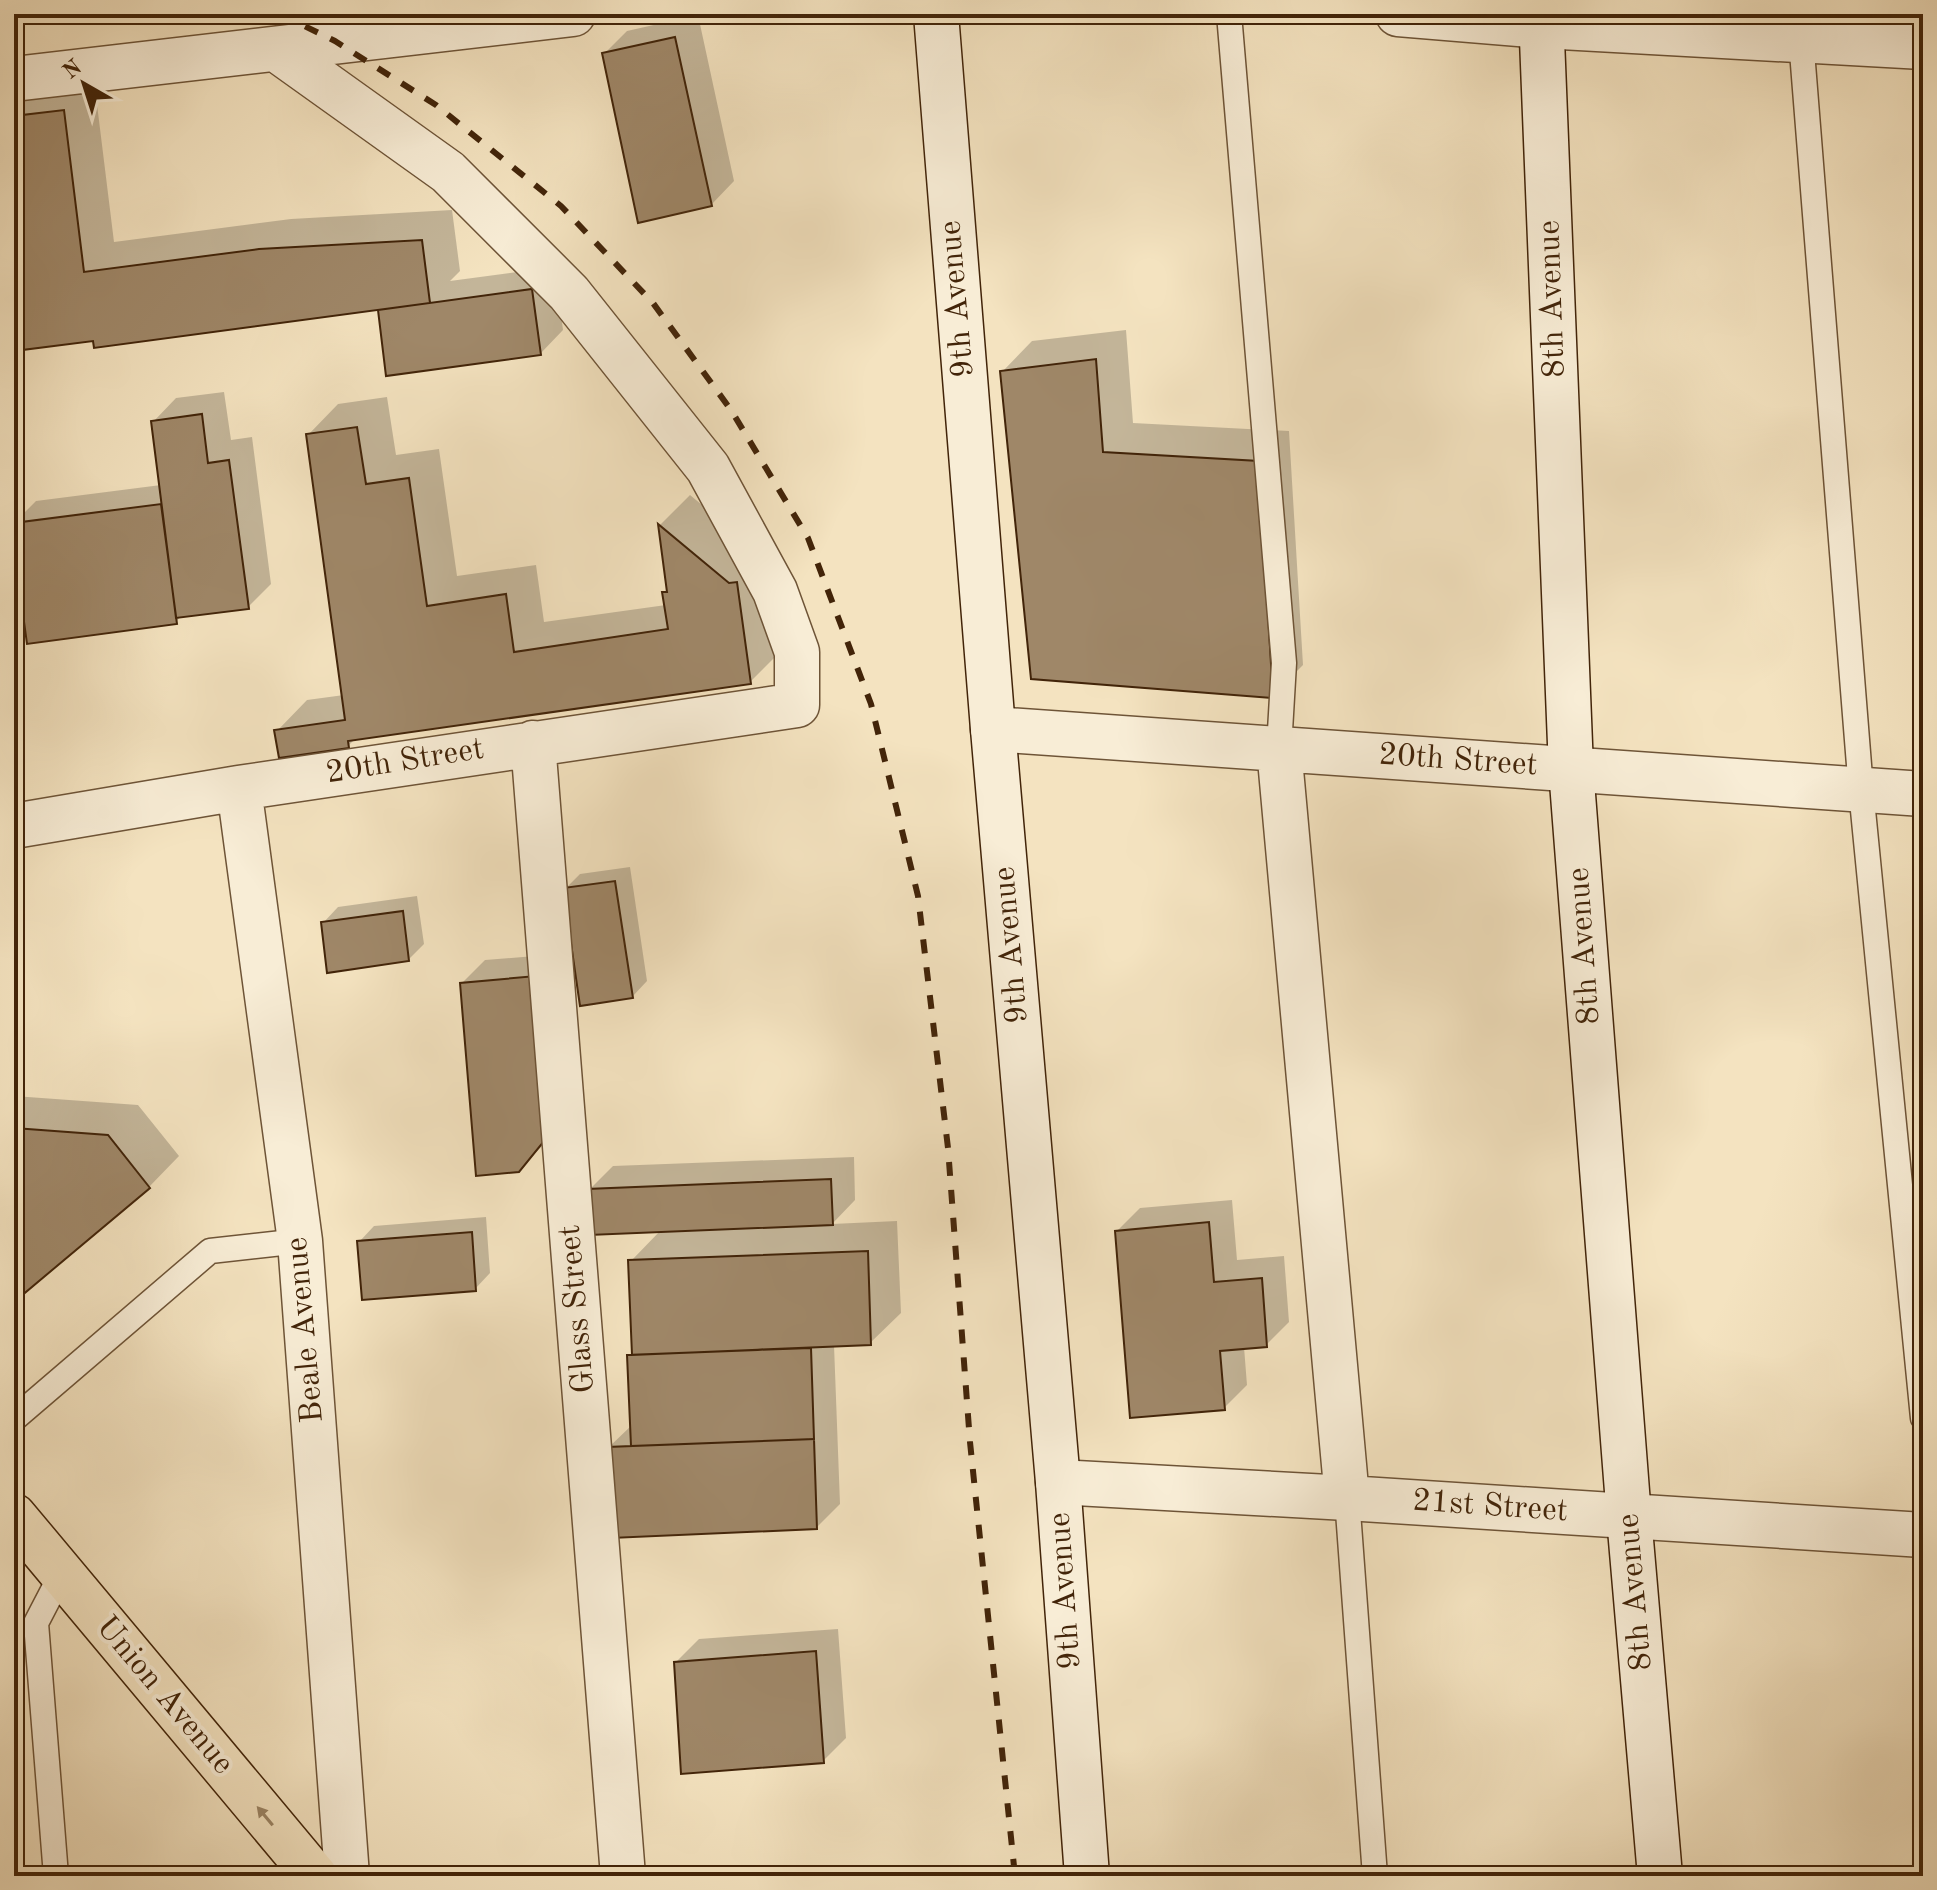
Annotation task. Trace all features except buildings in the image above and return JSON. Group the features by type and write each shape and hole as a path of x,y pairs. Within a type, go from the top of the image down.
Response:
{"main road":[{"name":"Union Avenue","path":"14,1516 315,1876"}],"street":[{"path":"14,79 573,14"},
{"name":"9th Avenue","path":"936,14 993,729 1058,1482 1087,1876"},
{"path":"1398,14 1800,27 1923,47"},
{"name":"8th Avenue","path":"1542,20 1571,769 1660,1876"},
{"name":"20th Street","path":"14,826 239,788 797,705 797,652 775,591 708,468 569,293 448,172 276,49"},
{"name":"20th Street","path":"993,729 1923,794"},
{"name":"Glass Street","path":"533,743 623,1876"},
{"path":"1279,748 1347,1498"},
{"name":"Beale Avenue","path":"239,788 300,1241 347,1876"},
{"name":"21st Street","path":"1058,1482 1923,1535"}],"lane":[{"path":"1229,14 1284,663 1279,748"},
{"path":"1800,27 1861,790 1923,1418"},
{"path":"14,1419 210,1251 300,1241"},
{"path":"1347,1498 1375,1876"},
{"path":"56,1876 36,1623 62,1573"}],"railway":[{"path":"280,14 335,41 436,105 561,206 653,303 731,410 808,538 871,704 918,896 948,1148 970,1442 1015,1876"}]}
